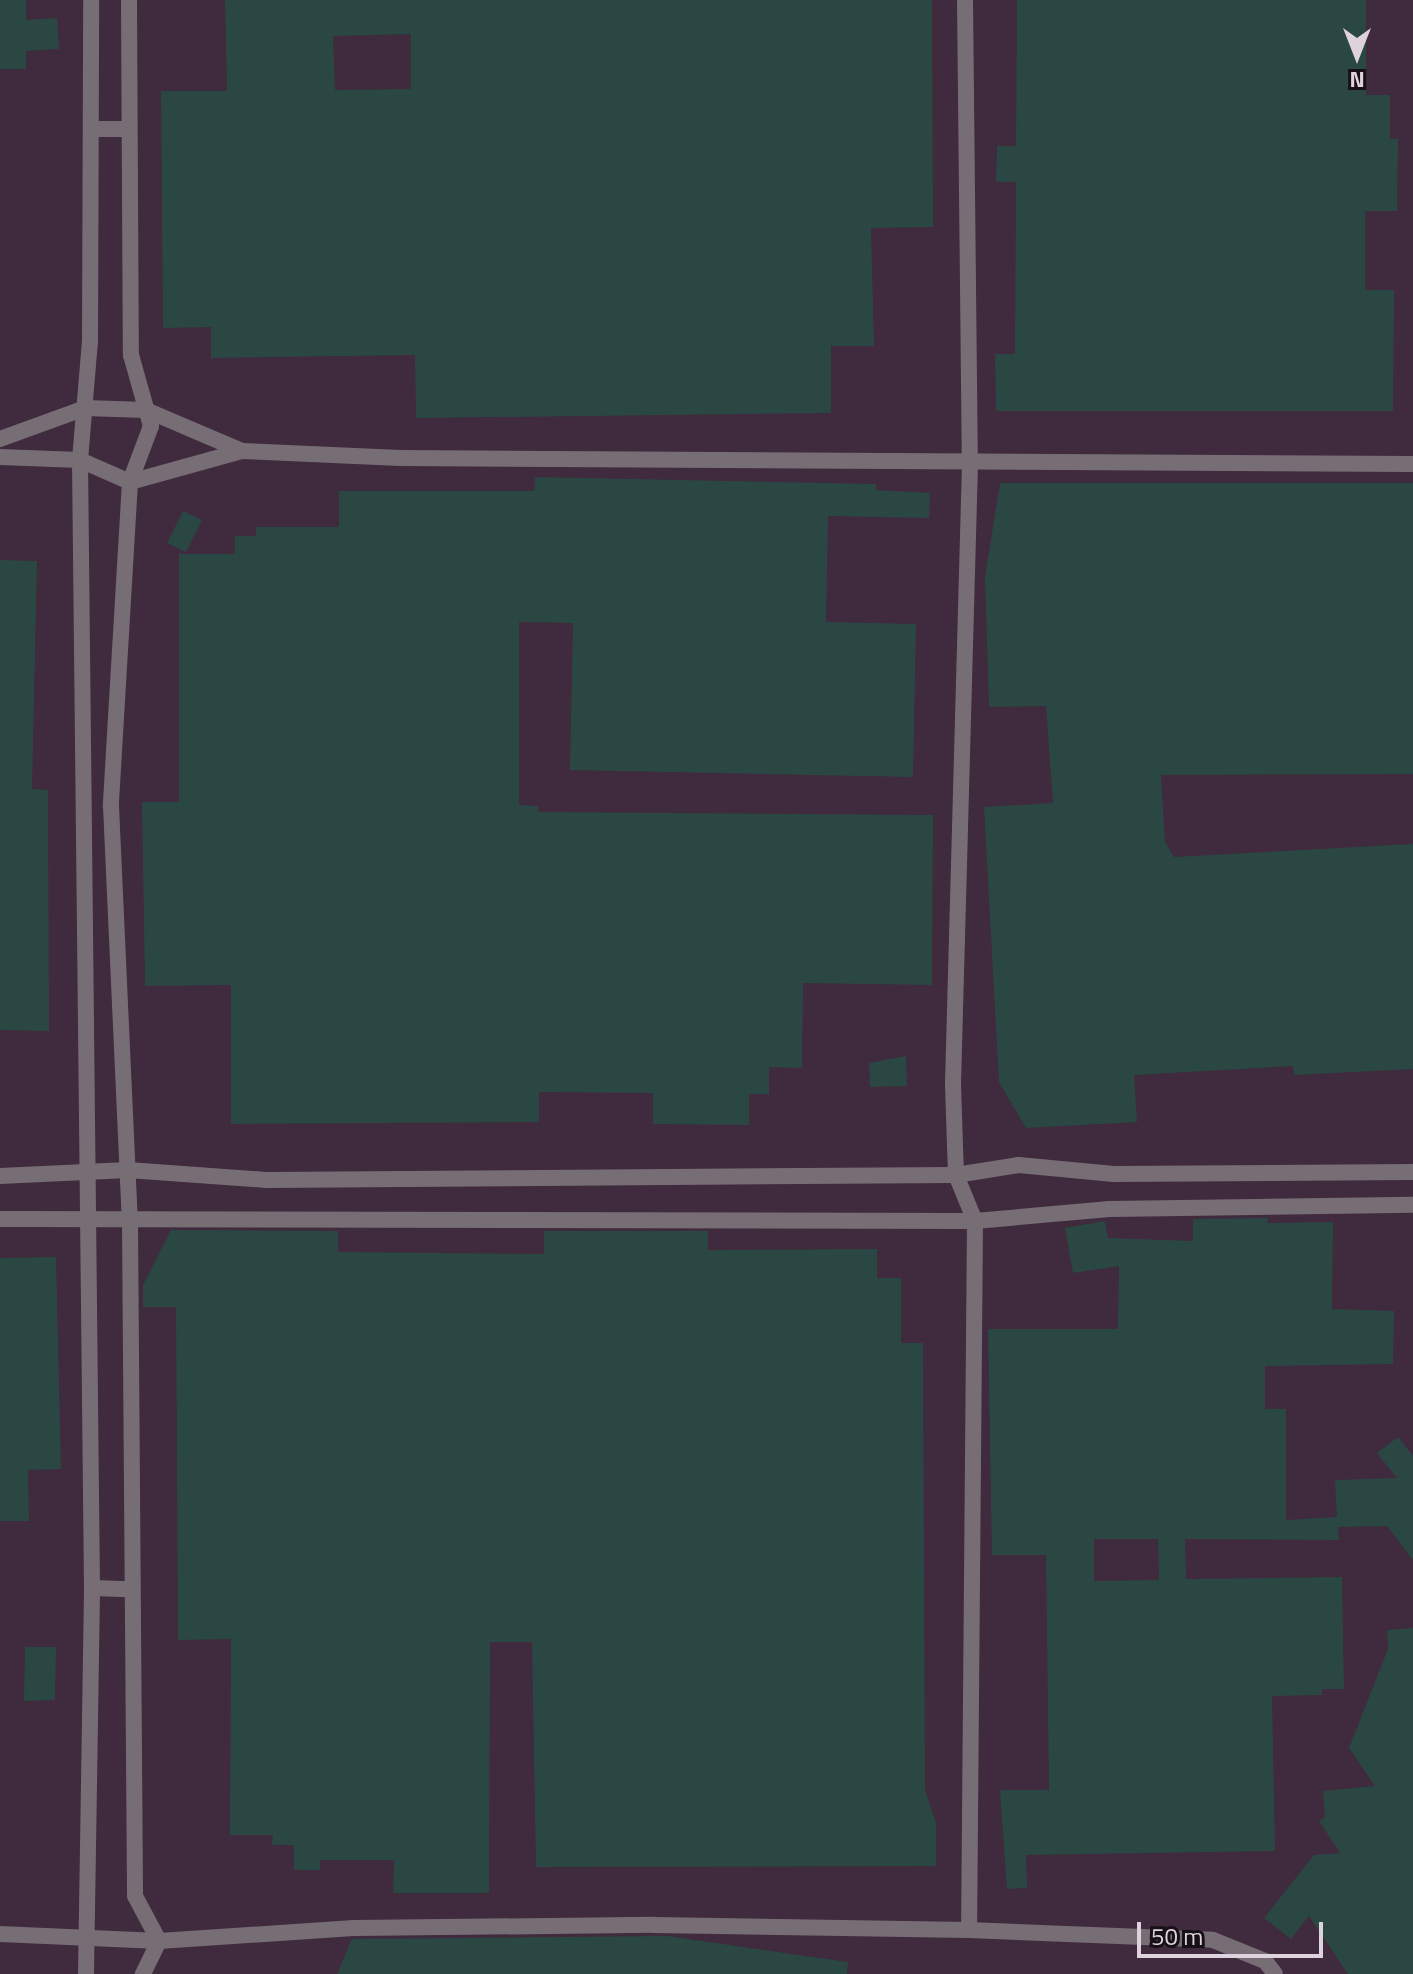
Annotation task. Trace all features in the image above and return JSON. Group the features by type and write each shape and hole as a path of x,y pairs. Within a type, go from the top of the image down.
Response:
{"street":[{"path":"86,1974 85,1935 91,1850 92,1588 85,1221 80,460 90,342 91,0"},
{"path":"129,0 131,355 151,426 130,482 111,806 130,1223 129,1589 135,1896 159,1941"},
{"path":"965,0 970,463 953,1085 956,1175 975,1221 969,1930"},
{"path":"91,129 129,129"},
{"path":"0,439 85,408 146,410 242,451"},
{"path":"0,457 80,460 130,482 242,451 970,463 1413,464"},
{"path":"0,1176 128,1170 267,1180 956,1175 1019,1165 1114,1174 1413,1172"},
{"path":"0,1219 130,1223 975,1221 1109,1209 1413,1205"},
{"path":"92,1588 129,1589"},
{"path":"0,1934 85,1935 159,1941 383,1928 654,1925 969,1930 1213,1940 1265,1961 1275,1974"},
{"path":"143,1974 159,1941"}],"shaded area":[{"path":"0,0 1413,0 1413,1974 0,1974"}],"building":[{"path":"0,0 26,0 26,20 57,18 59,49 26,51 26,69 0,69"},
{"path":"225,0 932,0 933,227 871,228 874,346 831,346 831,413 416,418 415,355 211,358 211,327 163,328 161,91 227,91","holes":["411,34 411,89 335,90 333,36"]},
{"path":"1017,0 1366,0 1366,95 1390,95 1390,139 1398,139 1397,211 1365,211 1365,290 1394,290 1393,411 996,411 995,354 1015,354 1016,182 996,182 997,146 1016,146"},
{"path":"535,477 876,484 876,490 930,493 929,518 828,516 826,622 916,624 913,777 570,770 573,623 519,622 519,805 538,806 538,812 933,815 932,985 803,983 802,1068 769,1067 769,1094 749,1094 749,1125 653,1124 653,1093 539,1092 539,1122 231,1124 231,985 145,986 142,802 179,802 179,554 235,554 235,536 256,536 256,527 339,527 339,491 534,491"},
{"path":"1000,483 1413,483 1413,774 1161,775 1165,842 1174,857 1413,844 1413,1069 1294,1075 1293,1066 1134,1075 1137,1122 1026,1128 999,1082 984,807 1053,803 1046,706 989,707 985,577"},
{"path":"183,511 202,520 186,552 167,543"},
{"path":"0,560 37,561 32,789 48,790 49,1031 0,1030"},
{"path":"906,1056 907,1086 870,1087 869,1063"},
{"path":"1268,1218 1267,1223 1333,1222 1332,1309 1394,1311 1393,1364 1265,1366 1265,1409 1286,1409 1286,1520 1337,1517 1335,1480 1397,1478 1377,1453 1398,1437 1413,1456 1413,1560 1387,1526 1338,1527 1339,1540 1185,1539 1186,1579 1342,1577 1344,1689 1322,1689 1322,1695 1272,1696 1275,1851 1026,1855 1027,1888 1007,1889 1000,1790 1049,1790 1046,1555 992,1555 988,1329 1118,1329 1119,1266 1073,1273 1065,1228 1105,1221 1108,1238 1193,1241 1193,1219","holes":["1094,1539 1158,1539 1159,1580 1094,1581"]},
{"path":"171,1230 338,1231 338,1252 544,1254 544,1231 708,1231 708,1250 877,1249 877,1278 901,1278 901,1343 923,1343 925,1790 936,1823 936,1866 536,1867 532,1642 490,1642 489,1893 393,1893 394,1860 320,1860 320,1870 294,1870 294,1845 272,1845 273,1835 230,1835 231,1639 178,1640 176,1307 143,1307 143,1285"},
{"path":"56,1257 61,1469 28,1470 29,1521 0,1521 0,1258"},
{"path":"1413,1628 1413,1974 1348,1974 1309,1916 1291,1939 1264,1918 1314,1855 1340,1853 1319,1821 1325,1817 1323,1791 1375,1786 1349,1748 1388,1649 1387,1630"},
{"path":"25,1647 56,1647 55,1700 24,1701"},
{"path":"667,1936 848,1962 847,1974 337,1974 352,1939"}]}
